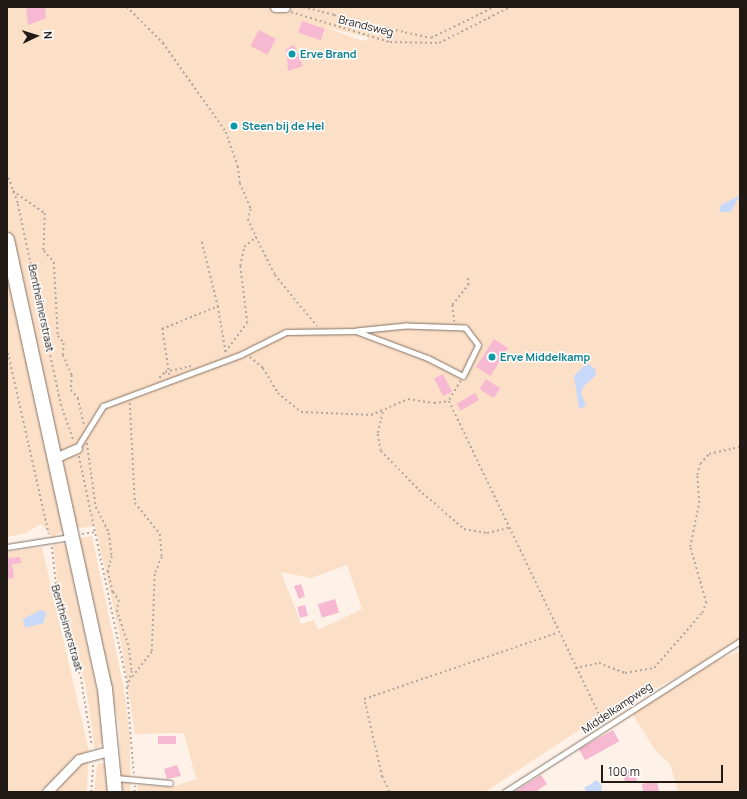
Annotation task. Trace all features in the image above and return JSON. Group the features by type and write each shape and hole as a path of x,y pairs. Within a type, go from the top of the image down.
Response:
{"main road":[{"name":"Bentheimerstraat","path":"7,240 105,688 113,750 115,792"}],"street":[{"path":"55,458 77,448"},
{"path":"47,792 74,762 93,754 113,750"}],"lane":[{"path":"77,448 103,406 170,379 240,355 276,335 320,329 356,332 406,326 456,327 471,332 478,345 462,376 428,358 356,332"},
{"path":"7,547 52,541 72,536"},
{"name":"Middelkampweg","path":"505,792 740,641"},
{"path":"115,778 170,783"}],"path":[{"path":"126,7 164,43 226,132 238,166 240,183 251,209 248,219 256,237 275,275 320,329"},
{"path":"303,7 334,15 360,28 386,28 431,38 494,7"},
{"name":"Brandsweg","path":"281,8 390,42 439,44 510,7"},
{"name":"Bentheimerstraat","path":"7,173 13,191 61,404 77,448 128,687 126,680 136,755 134,792"},
{"path":"225,352 247,323 240,266 244,247 256,237"},
{"path":"202,242 218,306 227,360"},
{"path":"456,327 452,305 468,285 468,277"},
{"path":"170,379 162,329 218,306"},
{"name":"Bentheimerstraat","path":"7,348 52,541 55,586 81,677 93,754 90,792"},
{"path":"240,355 252,358 263,368 278,393 294,409 339,416 383,412 408,399 434,403 449,401 459,390 462,376"},
{"path":"129,395 135,503 160,534 162,557 155,574 152,652 131,679"},
{"path":"449,401 557,633 605,727"},
{"path":"383,412 378,434 381,451 419,490 464,529 487,534 508,528"},
{"path":"575,668 599,663 625,674 654,668 702,613 706,603 690,547 700,503 697,475 700,464 709,454 740,447"},
{"path":"389,792 382,777 364,699 557,633"}],"shaded area":[{"path":"7,7 740,7 740,638 687,672 596,719 485,792 138,792 138,785 172,787 196,779 184,733 135,734 120,636 95,526 65,530 52,537 41,524 26,533 7,537","holes":["325,27 368,37 367,41 356,39","347,565 362,609 318,630 314,620 301,624 281,572 311,578"]},
{"path":"92,536 124,689 130,737 130,792 122,792 119,726 79,538"},
{"path":"66,544 101,710 103,742 95,750 86,687 58,586 53,545"},
{"path":"42,547 89,751 72,759 44,792 7,792 7,552","holes":["46,612 44,623 24,617 34,617"]},
{"path":"740,651 740,792 678,792 670,764 655,750 631,712 701,667"},
{"path":"88,762 87,792 54,792 79,763"},
{"path":"108,762 107,792 94,792 97,764"}],"water":[{"path":"740,195 731,212 719,212 721,205"},
{"path":"587,363 595,369 596,375 584,386 581,393 586,406 579,409 574,376"},
{"path":"41,610 46,612 44,623 25,628 23,619"},
{"path":"597,780 602,786 601,792 587,792 584,788"}],"building":[{"path":"26,8 45,8 46,18 28,25"},
{"path":"302,21 325,29 321,40 298,32"},
{"path":"259,30 276,39 267,55 251,46"},
{"name":"Erve Brand","path":"294,45 303,66 288,71 286,49"},
{"name":"Erve Middelkamp","path":"494,339 508,348 490,376 476,367"},
{"path":"443,374 452,392 443,396 434,379"},
{"path":"486,379 500,388 494,398 479,389"},
{"path":"475,393 479,400 461,410 457,403"},
{"path":"20,557 21,563 12,564 14,578 7,579 7,558"},
{"path":"301,584 305,596 299,599 294,586"},
{"path":"335,599 339,612 322,618 318,604"},
{"path":"305,605 308,616 300,618 297,607"},
{"path":"613,730 619,741 585,760 579,749"},
{"path":"158,736 176,736 176,744 158,744"},
{"path":"177,765 181,776 167,779 164,769"},
{"path":"635,769 637,781 625,783 623,771"},
{"path":"541,775 547,784 535,792 514,792"},
{"path":"657,781 659,791 643,792 642,784"}],"place":[{"name":"Erve Brand","path":"292,54"},
{"name":"Steen bij de Hel","path":"234,126"},
{"name":"Erve Middelkamp","path":"492,357"}]}
